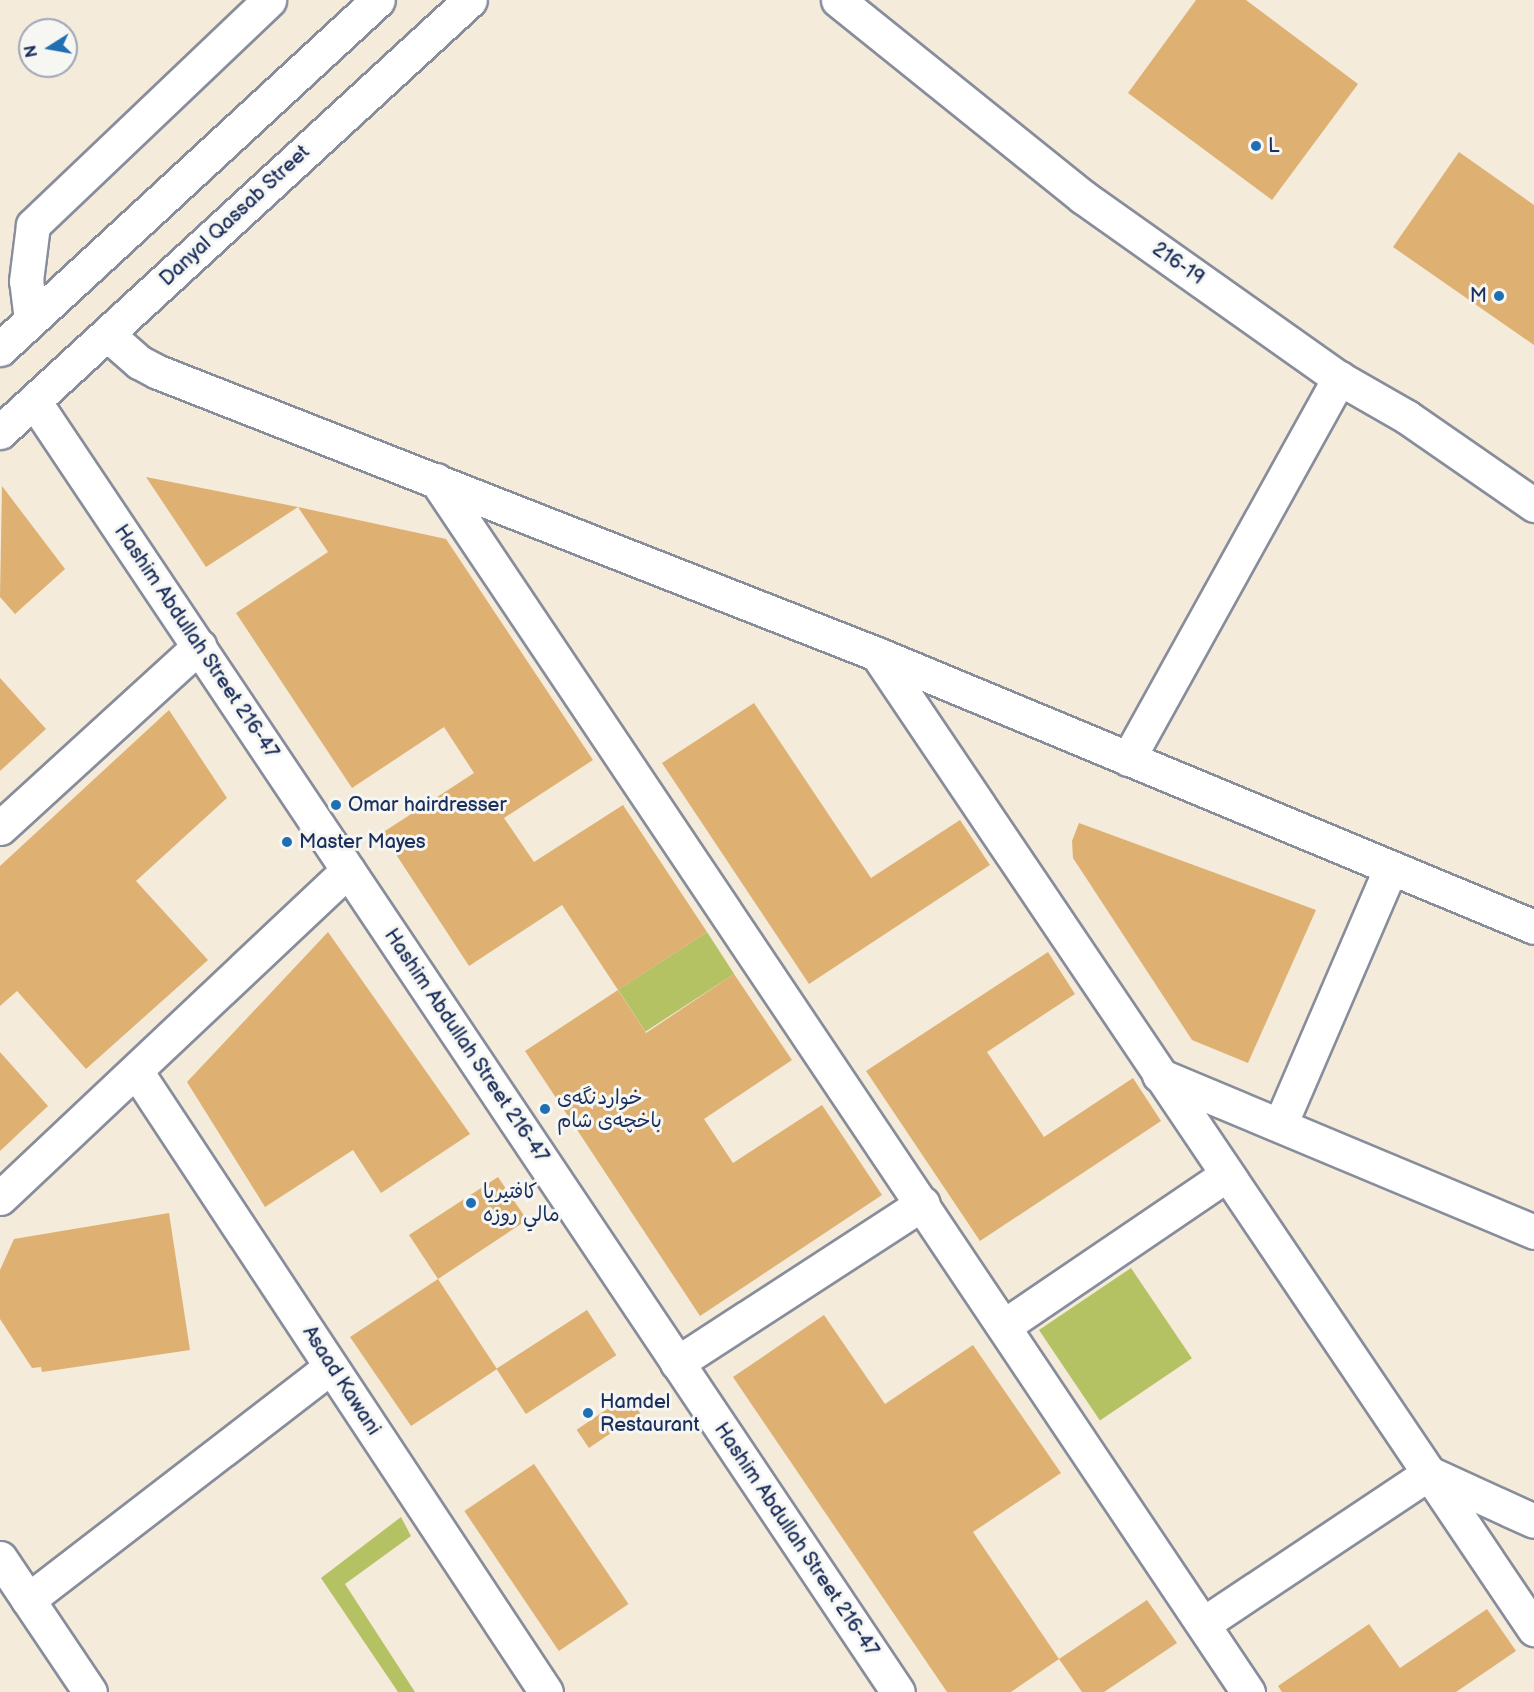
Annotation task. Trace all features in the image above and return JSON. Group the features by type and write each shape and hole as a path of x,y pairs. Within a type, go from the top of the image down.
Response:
{"street":[{"path":"31,320 26,281 33,225 269,0"},
{"path":"0,348 378,0"},
{"name":"Danyal Qassab Street","path":"0,432 470,0"},
{"name":"216-19","path":"838,0 1083,197 1339,378 1407,417 1534,505"},
{"path":"107,334 139,362 158,372 877,654 1534,927"},
{"path":"1128,759 1339,378"},
{"name":"Hashim Abdullah Street 216-47","path":"34,401 898,1692"},
{"path":"436,480 923,1203 1248,1692"},
{"path":"0,828 199,646"},
{"path":"877,654 1534,1629"},
{"path":"1280,1125 1390,869"},
{"path":"0,1198 348,870"},
{"name":"Asaad Kawani","path":"136,1071 546,1692"},
{"path":"1159,1075 1534,1232"},
{"path":"1004,1326 1226,1175"},
{"path":"677,1363 923,1203"},
{"path":"28,1600 331,1367"},
{"path":"1428,1473 1534,1521"},
{"path":"1203,1624 1428,1473"},
{"path":"0,1558 90,1692"}],"green space":[{"path":"707,932 734,974 645,1032 618,990"},
{"path":"1131,1268 1192,1358 1100,1420 1039,1330"},
{"path":"401,1517 411,1536 345,1584 415,1692 398,1692 321,1578"}],"building":[{"name":"L","path":"1196,0 1246,0 1358,84 1272,200 1128,93"},
{"name":"M","path":"1459,152 1534,205 1534,345 1393,247"},
{"path":"146,477 298,507 206,567"},
{"path":"2,486 65,569 15,614 0,597"},
{"path":"298,507 446,539 593,760 504,818 534,862 623,805 707,932 618,990 562,905 469,966 382,833 474,773 444,727 352,788 236,613 328,552"},
{"path":"0,678 46,729 0,771"},
{"path":"754,703 871,878 960,820 990,865 809,984 662,763"},
{"path":"169,710 227,798 136,881 208,960 86,1069 17,991 0,1006 0,866"},
{"path":"1079,823 1316,910 1248,1063 1192,1040 1073,858 1072,841"},
{"path":"328,932 470,1134 381,1193 353,1150 265,1207 187,1082"},
{"path":"1048,952 1075,994 987,1052 1044,1137 1133,1078 1161,1121 980,1241 866,1071"},
{"path":"734,974 792,1060 704,1119 733,1163 822,1105 882,1195 700,1316 525,1051 618,990 646,1033"},
{"path":"0,1052 48,1106 0,1151"},
{"path":"498,1177 527,1220 438,1279 409,1235"},
{"path":"169,1213 190,1350 42,1372 41,1367 32,1368 0,1319 0,1270 14,1239"},
{"path":"438,1279 497,1369 411,1426 350,1337"},
{"path":"587,1310 616,1355 526,1414 496,1369"},
{"path":"824,1315 885,1404 973,1345 1061,1473 973,1532 1059,1659 1011,1692 947,1692 733,1377"},
{"path":"628,1395 640,1413 589,1448 577,1430"},
{"path":"534,1464 629,1604 559,1651 464,1511"},
{"path":"1147,1600 1177,1643 1104,1692 1082,1692 1059,1659"},
{"path":"1487,1609 1516,1651 1456,1692 1282,1692 1278,1686 1369,1624 1400,1668"}],"place":[{"name":"L","path":"1256,146"},
{"name":"M","path":"1499,296"},
{"name":"Omar hairdresser","path":"336,805"},
{"name":"Master Mayes","path":"287,842"},
{"name":"خواردنگەی باخچەی شام","path":"545,1109"},
{"name":"كافتيريا مالي روزه","path":"471,1203"},
{"name":"Hamdel Restaurant","path":"588,1413"}]}
